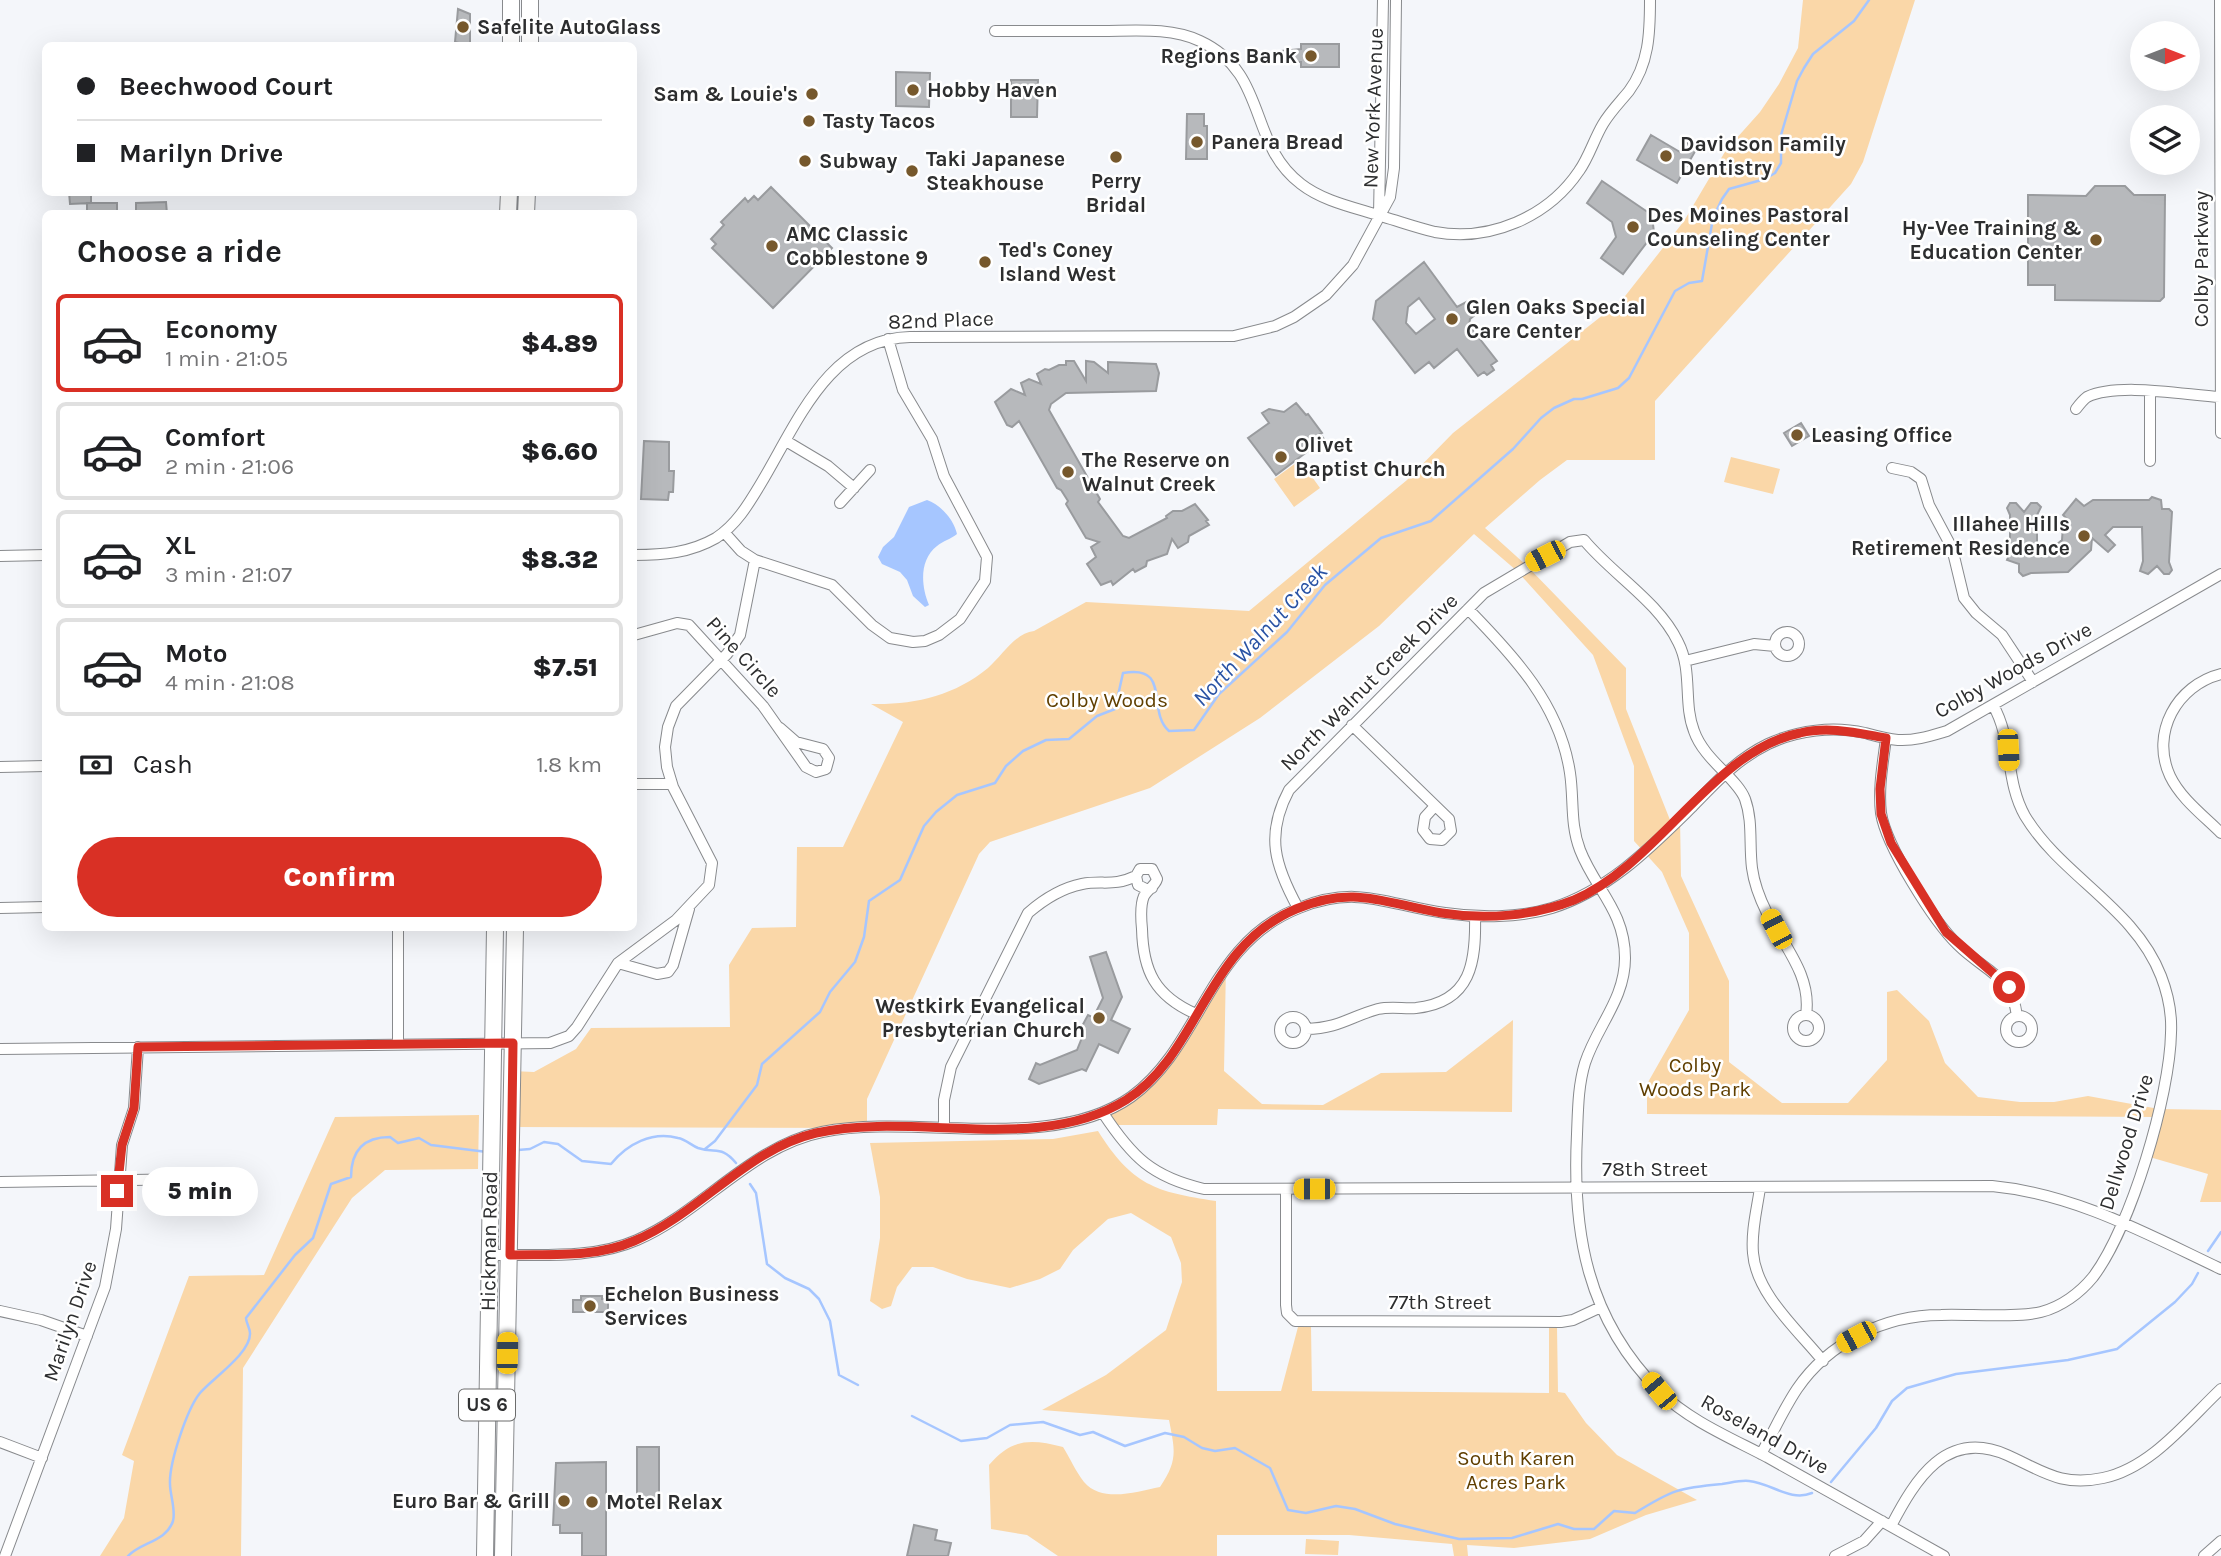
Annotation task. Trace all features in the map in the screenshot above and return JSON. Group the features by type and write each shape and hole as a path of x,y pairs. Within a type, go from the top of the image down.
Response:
{"main road":[{"path":"510,42 511,0"},
{"path":"530,0 530,42"},
{"name":"Hickman Road","path":"485,1556 495,931"},
{"name":"Hickman Road","path":"503,1556 515,931"}],"street":[{"name":"New York Avenue","path":"1379,215 1383,0"},
{"name":"New York Avenue","path":"1213,338 1275,326 1310,307 1340,282 1364,248 1390,197 1394,168 1395,0"},
{"path":"995,31 1154,30 1186,35 1202,41 1227,59 1247,84 1271,149 1289,174 1302,185 1333,201 1436,232 1472,234 1526,218 1555,198 1579,171 1602,125 1638,76 1648,47 1650,0"},
{"name":"Colby Parkway","path":"2220,0 2221,433"},
{"name":"82nd Place","path":"724,532 750,503 819,387 840,362 863,347 888,339 1213,338"},
{"path":"637,555 672,554 688,550 724,532 741,551 755,559 832,585 872,625 890,638 902,642 925,641 939,635 960,619 985,581 988,565 985,548 944,476 932,439 903,390 888,339"},
{"path":"2076,409 2085,398 2108,391 2220,397"},
{"path":"2150,392 2150,461"},
{"path":"786,442 828,466 854,488"},
{"path":"1892,468 1911,472 1921,480 1929,505 1952,548 1964,598 1976,613 2002,635 2034,682"},
{"path":"840,503 870,470"},
{"name":"North Walnut Creek Drive","path":"1298,908 1283,881 1274,848 1275,824 1280,806 1300,776 1484,593 1570,542 1584,540 1664,621 1679,644 1685,661"},
{"path":"0,556 42,555"},
{"path":"0,1049 550,1043 569,1036 618,963 649,942 690,906 709,885 712,863 672,784 665,747 668,727 676,706 734,646 745,623 748,585 755,559"},
{"name":"Colby Woods Drive","path":"489,1255 593,1252 633,1242 674,1219 779,1146 808,1136 837,1130 1056,1126 1103,1113 1143,1087 1164,1063 1226,966 1250,938 1276,919 1298,908 1322,900 1355,896 1381,898 1414,908 1475,916 1522,914 1549,908 1601,887 1623,871 1724,774 1755,751 1799,733 1840,730 1886,738 1925,738 1947,732 2221,574"},
{"name":"Roseland Drive","path":"1468,609 1515,657 1540,692 1567,756 1573,828 1580,851 1613,909 1622,933 1623,977 1611,1012 1592,1046 1579,1085 1576,1189 1579,1236 1584,1262 1601,1307 1625,1350 1659,1391 1696,1419 1944,1556"},
{"name":"Pine Circle","path":"637,634 682,623 694,629 763,706 810,771 821,772 826,769 829,758 823,749 796,742 780,728"},
{"path":"1775,646 1754,644 1685,661 1694,731 1707,755 1744,795 1750,822 1755,884 1766,911 1805,984 1807,1016"},
{"path":"2221,674 2208,678 2187,691 2170,713 2164,738 2164,753 2170,777 2185,797 2221,833"},
{"name":"Dellwood Drive","path":"1761,1454 1797,1390 1823,1360 1843,1344 1897,1320 1934,1315 2041,1312 2063,1303 2080,1291 2094,1276 2122,1223 2147,1156 2168,1066 2172,1029 2160,974 2142,940 2046,842 2026,816 2012,783 2007,738 1993,705"},
{"path":"1352,726 1435,806"},
{"path":"1886,738 1881,814 1891,843 1946,932 2009,987 2016,1002 2017,1016"},
{"path":"0,767 42,766"},
{"path":"637,784 672,784"},
{"path":"944,1128 944,1100 951,1067 1028,913 1041,901 1082,884 1121,883 1136,876 1140,869 1152,869 1157,879 1144,897 1141,916 1145,963 1150,977 1163,993 1196,1014"},
{"path":"1136,876 1140,887 1152,888"},
{"path":"618,963 657,974 668,972 673,965 690,906"},
{"path":"0,908 42,907"},
{"path":"1306,1030 1334,1027 1380,1009 1416,1008 1447,998 1465,981 1474,964 1475,916"},
{"path":"398,931 398,1044"},
{"name":"Marilyn Drive","path":"5,1556 87,1336 112,1259 122,1145 134,1108 138,1047"},
{"name":"78th Street","path":"1103,1113 1124,1146 1156,1173 1180,1183 1204,1188 2001,1187 2049,1194 2122,1223 2221,1269"},
{"path":"0,1182 197,1179 217,1184"},
{"path":"1760,1188 1753,1235 1756,1270 1773,1299 1823,1360"},
{"name":"77th Street","path":"1286,1189 1286,1306 1290,1317 1302,1321 1561,1322 1573,1320 1601,1307"},
{"path":"0,1311 41,1320 87,1336"},
{"path":"1835,1556 1864,1541 1886,1524 1921,1474 1945,1456 1969,1448 1985,1449 2004,1454 2044,1475 2081,1480 2104,1478 2145,1460 2221,1389"},
{"path":"0,1442 42,1458"},
{"path":"2204,1556 2221,1541"}],"green space":[{"name":"Colby Woods","path":"1803,0 1915,0 1863,162 1851,184 1655,401 1655,460 1567,460 1485,528 1527,566 1626,668 1626,709 1672,825 1680,818 1681,876 1729,981 1729,1062 1782,1103 1848,1103 1887,1060 1887,992 1897,990 1929,1021 1945,1063 1978,1097 2020,1102 2054,1102 2088,1096 2159,1109 2221,1110 2221,1202 2200,1202 2208,1174 2146,1156 2156,1117 1647,1114 1647,1084 1689,1010 1689,933 1662,872 1634,841 1634,766 1593,655 1517,571 1474,534 1379,626 1260,718 1150,788 990,842 979,854 867,1099 867,1128 511,1127 512,1071 534,1072 576,1049 591,1028 730,1027 729,965 752,928 796,927 797,847 843,847 903,722 871,704 903,703 933,697 961,686 988,668 1021,636 1086,602 1249,611 1407,480 1453,433 1622,300 1684,221 1726,150 1760,112 1779,84 1798,48"},
{"path":"1731,457 1780,469 1773,494 1724,482"},
{"path":"1300,460 1320,488 1294,507 1274,479"},
{"path":"1226,966 1224,1071 1262,1104 1323,1105 1381,1073 1446,1072 1513,1020 1512,1112 1218,1109 1217,1125 1111,1125 1103,1113 1164,1063"},
{"path":"479,1115 478,1169 385,1170 352,1198 243,1368 241,1556 100,1556 124,1518 134,1461 122,1455 189,1276 264,1275 335,1117"},
{"name":"South Karen Acres Park","path":"1098,1131 1122,1163 1147,1183 1177,1194 1216,1201 1217,1391 1281,1391 1298,1327 1311,1327 1312,1391 1549,1393 1549,1327 1557,1327 1558,1392 1565,1393 1586,1423 1617,1455 1697,1500 1646,1515 1590,1539 1514,1548 1467,1545 1468,1556 1454,1556 1452,1544 1349,1535 1217,1535 1217,1556 1058,1556 1027,1535 991,1529 989,1465 1014,1445 1032,1442 1063,1447 1084,1482 1100,1492 1120,1494 1160,1487 1170,1470 1174,1455 1169,1420 1042,1410 1106,1375 1166,1330 1182,1282 1181,1263 1171,1237 1131,1213 1108,1219 1073,1250 1060,1269 1040,1279 1010,1288 967,1279 933,1267 912,1267 897,1287 891,1306 882,1309 870,1301 880,1238 880,1197 870,1143 1053,1139"},
{"path":"1306,1539 1339,1541 1338,1555 1305,1554"}],"water":[{"path":"927,500 946,514 957,534 937,546 927,558 923,582 929,605 925,607 913,596 907,580 900,572 882,564 878,557 883,547 894,537 909,507"}],"building":[{"name":"Safelite AutoGlass","path":"458,9 470,14 470,42 455,42"},
{"name":"Regions Bank","path":"1301,44 1339,44 1339,67 1301,67 1301,62 1283,62 1282,51 1301,49"},
{"name":"Hobby Haven","path":"896,72 930,73 929,107 896,106"},
{"path":"1011,80 1038,80 1037,117 1011,117"},
{"name":"Panera Bread","path":"1187,114 1204,114 1204,126 1207,126 1207,159 1186,159"},
{"name":"Davidson Family Dentistry","path":"1651,135 1680,152 1686,142 1697,148 1677,183 1637,160"},
{"name":"Des Moines Pastoral Counseling Center","path":"1602,181 1652,215 1654,233 1623,274 1601,258 1616,237 1612,222 1587,203"},
{"name":"Hy-Vee Training & Education Center","path":"2095,186 2125,186 2134,195 2165,195 2164,297 2160,301 2055,300 2055,285 2028,285 2028,195 2086,196"},
{"name":"AMC Classic Cobblestone 9","path":"771,187 832,248 773,308 712,248 716,244 711,239 724,225 721,222 745,198 748,202 754,196 758,200"},
{"path":"69,196 91,196 91,203 70,204"},
{"path":"166,202 167,210 136,210 136,203"},
{"path":"87,203 117,203 117,210 87,210"},
{"name":"Glen Oaks Special Care Center","path":"1424,262 1457,307 1472,299 1481,310 1470,319 1469,325 1497,361 1491,365 1494,370 1487,375 1484,372 1478,376 1457,349 1434,368 1429,362 1415,373 1373,319 1376,301","holes":["1419,298 1435,319 1416,334 1406,323 1408,307"]},
{"name":"The Reserve on Walnut Creek","path":"1066,361 1074,361 1086,381 1086,361 1094,362 1108,373 1108,362 1156,364 1159,373 1156,391 1066,393 1051,404 1049,410 1100,499 1098,502 1123,536 1129,538 1167,518 1173,511 1182,511 1195,504 1208,520 1206,521 1209,525 1189,536 1188,542 1178,548 1172,539 1167,554 1147,561 1146,566 1135,572 1133,569 1113,585 1111,581 1101,585 1087,564 1096,557 1091,547 1099,542 1086,538 1066,504 1068,501 1057,488 1019,421 1012,427 1007,425 995,402 1011,389 1025,395 1021,383 1029,379 1041,384 1037,374 1045,369 1066,365"},
{"name":"Olivet Baptist Church","path":"1296,403 1308,414 1324,439 1276,475 1248,438 1269,423 1262,413 1269,409 1284,412"},
{"name":"Leasing Office","path":"1801,423 1809,436 1792,446 1784,433"},
{"path":"644,441 669,442 669,471 674,471 673,492 669,492 668,500 641,499"},
{"name":"Illahee Hills Retirement Residence","path":"2152,497 2161,500 2162,509 2172,512 2169,562 2172,570 2169,574 2164,574 2157,566 2148,574 2140,571 2143,561 2142,527 2113,527 2105,535 2115,545 2108,552 2092,538 2091,550 2068,572 2031,573 2023,576 2019,572 2019,564 2007,560 2010,553 2010,515 2007,508 2010,503 2016,503 2024,512 2031,503 2037,503 2041,507 2037,515 2037,545 2056,545 2062,540 2063,525 2068,520 2063,515 2076,499 2084,506 2093,500 2149,500"},
{"name":"Westkirk Evangelical Presbyterian Church","path":"1106,952 1122,997 1111,1020 1130,1029 1118,1053 1099,1044 1086,1071 1082,1069 1039,1084 1029,1079 1036,1063 1040,1065 1077,1050 1085,1030 1081,1028 1088,1015 1092,1017 1096,1012 1103,998 1090,957"},
{"name":"Echelon Business Services","path":"581,1296 602,1296 602,1299 608,1299 608,1312 573,1312 573,1300 581,1300"},
{"path":"637,1447 659,1447 659,1506 637,1506"},
{"name":"Motel Relax","path":"606,1462 606,1556 582,1556 582,1533 560,1533 560,1525 553,1525 556,1463"},
{"path":"914,1525 937,1530 935,1540 951,1543 948,1556 907,1556"}],"waterway":[{"name":"North Walnut Creek","path":"705,1149 715,1141 757,1085 762,1064 820,1012 830,992 855,962 864,937 869,901 900,880 924,826 936,812 957,795 995,783 1006,766 1023,751 1046,740 1069,739 1097,716 1115,709 1123,673 1138,672 1148,675 1156,691 1162,722 1169,731 1194,730 1219,694 1287,632 1325,585 1381,538 1431,521 1513,449 1541,418 1554,408 1574,399 1618,388 1629,378 1675,291 1689,283 1702,281 1713,218 1729,189 1765,179 1775,173 1781,163 1781,135 1797,81 1804,68 1813,54 1854,21 1869,0"},
{"name":"North Walnut Creek","path":"518,1150 530,1149 544,1142 558,1144 582,1161 611,1164 632,1145 650,1138 668,1136 704,1150 722,1152 736,1163"},
{"name":"North Walnut Creek","path":"128,1556 159,1538 170,1528 174,1517 170,1484 172,1463 190,1411 200,1393 244,1349 250,1333 246,1318 295,1255 313,1238 331,1184 351,1177 353,1160 360,1147 381,1138 390,1137 398,1143 419,1138 431,1145 487,1152"},
{"path":"750,1184 756,1193 767,1264 785,1278 809,1289 819,1299 830,1321 839,1375 858,1385"},
{"path":"2208,1251 2221,1232"},
{"path":"1831,1482 1876,1428 1892,1401 1907,1388 1956,1374 2068,1360 2117,1349 2175,1302 2192,1284 2198,1273"},
{"path":"912,1416 961,1441 987,1438 1010,1425 1043,1422 1080,1435 1093,1432 1125,1446 1165,1433 1184,1437 1202,1448 1215,1451 1235,1448 1270,1468 1288,1510 1306,1513 1336,1506 1355,1509 1395,1524 1459,1539 1512,1538 1558,1524 1574,1529 1594,1529 1614,1511 1635,1513 1676,1491 1739,1481 1757,1482 1788,1494 1812,1493"}],"place":[{"name":"Safelite AutoGlass","path":"463,27"},
{"name":"Regions Bank","path":"1311,56"},
{"name":"Hobby Haven","path":"913,90"},
{"name":"Sam & Louie's","path":"812,94"},
{"name":"Tasty Tacos","path":"809,121"},
{"name":"Panera Bread","path":"1197,142"},
{"name":"Davidson Family Dentistry","path":"1666,156"},
{"name":"Perry Bridal","path":"1116,157"},
{"name":"Subway","path":"805,161"},
{"name":"Taki Japanese Steakhouse","path":"912,171"},
{"name":"Des Moines Pastoral Counseling Center","path":"1633,227"},
{"name":"Hy-Vee Training & Education Center","path":"2096,240"},
{"name":"AMC Classic Cobblestone 9","path":"772,246"},
{"name":"Ted's Coney Island West","path":"985,262"},
{"name":"Glen Oaks Special Care Center","path":"1452,319"},
{"name":"Leasing Office","path":"1797,435"},
{"name":"Olivet Baptist Church","path":"1281,457"},
{"name":"The Reserve on Walnut Creek","path":"1068,472"},
{"name":"Illahee Hills Retirement Residence","path":"2084,536"},
{"name":"Westkirk Evangelical Presbyterian Church","path":"1099,1018"},
{"name":"Echelon Business Services","path":"590,1306"},
{"name":"Euro Bar & Grill","path":"564,1501"},
{"name":"Motel Relax","path":"592,1502"}],"route":[{"path":"117,1191 122,1145 134,1108 138,1047 513,1043 510,1255 574,1254 617,1248 648,1235 674,1219 779,1146 817,1133 856,1129 1056,1126 1073,1124 1103,1113 1131,1097 1154,1075 1188,1029 1205,996 1226,966 1250,938 1276,919 1298,908 1339,897 1381,898 1414,908 1475,916 1522,914 1575,899 1615,878 1740,761 1770,743 1799,733 1815,731 1848,731 1886,738 1880,789 1881,814 1891,843 1946,932 2009,987"}],"park label":[{"name":"Colby Woods Park","path":"1695,1077"}]}
